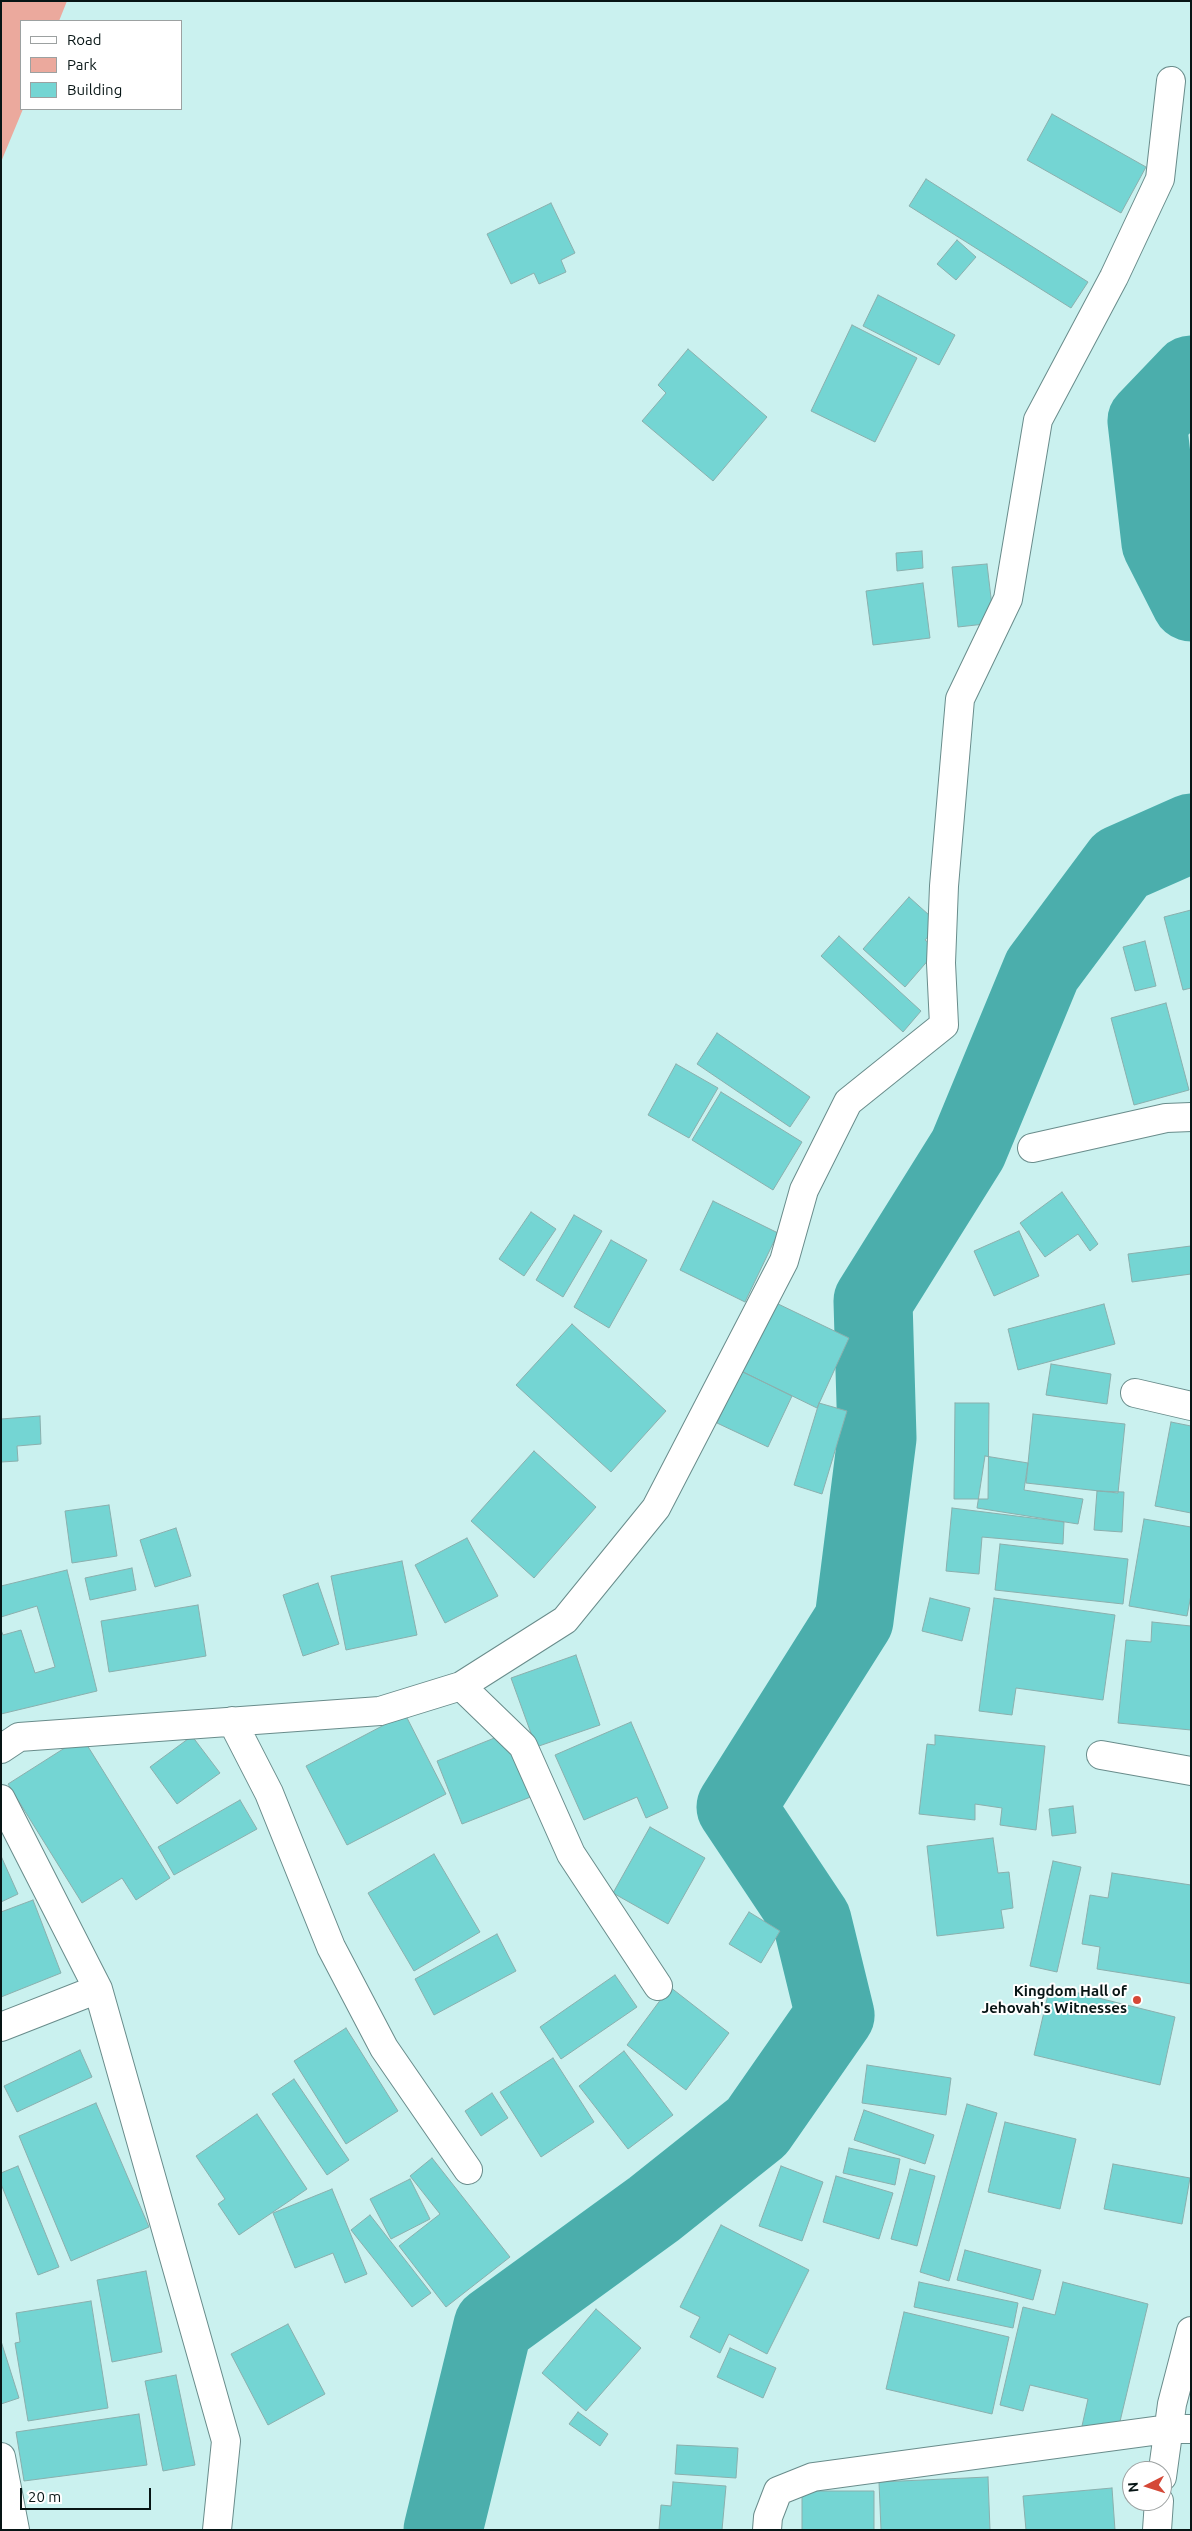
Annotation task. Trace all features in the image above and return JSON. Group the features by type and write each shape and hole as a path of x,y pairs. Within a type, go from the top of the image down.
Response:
{"street":[{"path":"1,1749 19,1736 380,1711 461,1686 565,1620 656,1508 784,1262 804,1190 848,1102 944,1025 941,963 944,886 960,699 1008,599 1038,420 1114,277 1160,178 1171,81"},
{"path":"1032,1148 1166,1118 1191,1117"},
{"path":"1136,1393 1191,1406"},
{"path":"461,1686 523,1746 571,1854 658,1986"},
{"path":"232,1721 269,1793 331,1947 384,2048 468,2170"},
{"path":"1101,1754 1191,1771"},
{"path":"1,1799 98,1989 226,2441 217,2530"},
{"path":"1,2027 98,1989"},
{"path":"1168,2461 1179,2429 1191,2331"},
{"path":"767,2530 768,2517 778,2490 813,2477 1179,2429"},
{"path":"1,2457 15,2530"},
{"path":"1157,2530 1158,2511"}],"green space":[{"path":"1,1 67,1 59,20 20,20 20,110 23,110 1,162"}],"building":[{"path":"1052,114 1146,167 1121,213 1027,160"},
{"path":"926,179 1088,282 1071,308 909,206"},
{"path":"551,203 575,253 561,260 566,272 539,284 534,273 511,284 487,234"},
{"path":"957,240 976,257 956,280 937,264"},
{"path":"878,295 955,335 939,365 863,326"},
{"path":"852,325 917,358 875,442 811,411"},
{"path":"688,349 767,417 713,481 642,421 666,393 658,385"},
{"path":"922,551 923,568 897,571 896,553"},
{"path":"987,564 994,623 958,627 952,567"},
{"path":"923,583 930,638 873,645 866,591"},
{"path":"909,897 939,924 925,940 937,950 905,987 863,949"},
{"path":"1191,910 1191,988 1183,990 1164,917"},
{"path":"839,936 921,1011 903,1032 821,956"},
{"path":"1145,941 1156,986 1135,991 1123,947"},
{"path":"1166,1003 1189,1090 1134,1105 1111,1018"},
{"path":"717,1033 810,1097 790,1127 697,1064"},
{"path":"676,1064 718,1088 689,1138 648,1115"},
{"path":"721,1092 802,1142 773,1190 692,1140"},
{"path":"1062,1192 1098,1244 1090,1251 1078,1234 1045,1257 1020,1223"},
{"path":"713,1201 778,1233 745,1302 680,1270"},
{"path":"531,1212 556,1229 524,1276 499,1259"},
{"path":"574,1215 602,1231 563,1297 536,1280"},
{"path":"1019,1231 1039,1276 994,1296 974,1251"},
{"path":"611,1240 647,1260 609,1328 574,1307"},
{"path":"1191,1246 1191,1274 1132,1282 1128,1254"},
{"path":"774,1302 849,1338 817,1408 741,1371"},
{"path":"1104,1304 1115,1344 1018,1370 1008,1329"},
{"path":"572,1324 666,1411 611,1472 516,1385"},
{"path":"1051,1364 1111,1374 1107,1404 1046,1395"},
{"path":"741,1371 792,1396 768,1447 717,1423"},
{"path":"819,1403 847,1411 822,1494 794,1485"},
{"path":"955,1403 989,1403 988,1499 954,1499"},
{"path":"1033,1414 1125,1424 1118,1493 1026,1483"},
{"path":"40,1416 41,1444 17,1446 18,1461 1,1462 1,1419"},
{"path":"1171,1422 1191,1426 1191,1513 1155,1506"},
{"path":"534,1451 596,1507 534,1578 471,1521"},
{"path":"985,1456 1028,1463 1024,1490 1083,1499 1078,1524 977,1508"},
{"path":"1097,1491 1124,1492 1122,1532 1094,1530"},
{"path":"109,1505 117,1556 72,1563 65,1511"},
{"path":"952,1508 1064,1522 1063,1544 982,1537 979,1574 946,1571"},
{"path":"1144,1519 1191,1527 1191,1595 1187,1616 1129,1606"},
{"path":"176,1528 191,1576 155,1587 140,1540"},
{"path":"467,1538 498,1596 445,1623 415,1565"},
{"path":"1000,1544 1128,1559 1123,1604 995,1590"},
{"path":"402,1561 417,1635 346,1650 331,1576"},
{"path":"132,1568 136,1590 90,1600 85,1578"},
{"path":"67,1570 97,1691 1,1714 1,1630 3,1635 21,1630 35,1673 55,1667 37,1606 1,1617 1,1586"},
{"path":"318,1583 339,1644 303,1656 283,1595"},
{"path":"930,1598 970,1608 962,1641 922,1631"},
{"path":"994,1598 1115,1615 1103,1700 1016,1688 1012,1715 979,1711"},
{"path":"198,1605 206,1656 109,1672 101,1621"},
{"path":"1152,1622 1191,1626 1191,1730 1118,1723 1126,1640 1151,1642"},
{"path":"576,1655 600,1725 536,1747 511,1678"},
{"path":"405,1714 446,1794 347,1845 306,1766"},
{"path":"631,1722 668,1808 646,1818 637,1797 584,1820 555,1755"},
{"path":"507,1733 533,1796 462,1824 437,1761"},
{"path":"935,1735 1045,1746 1036,1830 1000,1825 1002,1808 975,1804 975,1820 919,1814 927,1744 935,1745"},
{"path":"192,1736 220,1773 177,1804 150,1767"},
{"path":"82,1737 170,1878 136,1900 122,1878 82,1903 8,1784"},
{"path":"240,1800 257,1829 174,1875 158,1847"},
{"path":"1073,1806 1076,1833 1052,1836 1049,1809"},
{"path":"650,1827 705,1858 668,1924 613,1893"},
{"path":"993,1838 998,1873 1009,1872 1013,1908 1001,1910 1004,1928 937,1936 927,1846"},
{"path":"434,1854 480,1932 414,1971 368,1893"},
{"path":"1,1856 18,1894 1,1902"},
{"path":"1053,1861 1081,1867 1057,1972 1030,1966"},
{"path":"1112,1873 1191,1885 1191,1984 1097,1969 1100,1947 1082,1944 1090,1895 1108,1898"},
{"path":"33,1900 61,1973 1,1997 1,1912"},
{"path":"749,1912 780,1931 761,1963 729,1944"},
{"path":"497,1934 516,1971 434,2015 415,1979"},
{"path":"615,1975 637,2007 561,2059 540,2027"},
{"path":"1050,1986 1175,2017 1160,2085 1034,2055"},
{"path":"670,1987 729,2033 686,2090 627,2045"},
{"path":"346,2028 398,2111 346,2144 294,2061"},
{"path":"80,2050 92,2077 17,2112 4,2086"},
{"path":"624,2051 673,2115 628,2149 579,2086"},
{"path":"553,2058 594,2122 541,2157 500,2092"},
{"path":"867,2065 951,2078 946,2115 862,2103"},
{"path":"294,2079 349,2160 327,2175 272,2094"},
{"path":"492,2093 508,2118 481,2136 465,2111"},
{"path":"96,2103 149,2227 71,2261 19,2136"},
{"path":"967,2104 997,2113 949,2281 920,2272"},
{"path":"864,2110 934,2135 925,2164 854,2140"},
{"path":"257,2114 307,2189 239,2235 218,2204 225,2199 196,2156"},
{"path":"1005,2122 1076,2139 1060,2209 988,2192"},
{"path":"849,2148 900,2159 895,2185 843,2173"},
{"path":"432,2158 510,2257 446,2307 399,2246 440,2214 410,2176"},
{"path":"1113,2164 1190,2178 1182,2224 1104,2209"},
{"path":"18,2166 59,2267 38,2275 1,2184 1,2173"},
{"path":"781,2166 823,2182 802,2241 759,2226"},
{"path":"910,2169 935,2176 917,2246 891,2239"},
{"path":"836,2176 893,2193 879,2239 823,2222"},
{"path":"410,2179 430,2219 391,2239 370,2199"},
{"path":"332,2189 367,2274 345,2283 333,2253 295,2268 273,2213"},
{"path":"370,2215 431,2293 412,2307 351,2230"},
{"path":"721,2225 809,2270 767,2354 729,2334 720,2353 690,2337 700,2317 680,2307"},
{"path":"965,2250 1041,2270 1033,2300 957,2280"},
{"path":"146,2271 162,2352 112,2362 97,2280"},
{"path":"919,2282 1018,2303 1013,2328 914,2307"},
{"path":"1063,2282 1148,2304 1117,2434 1082,2426 1088,2399 1030,2385 1023,2411 1000,2405 1023,2307 1055,2315"},
{"path":"91,2301 108,2408 28,2421 15,2343 20,2342 16,2313"},
{"path":"596,2309 641,2348 586,2411 542,2373"},
{"path":"904,2312 1009,2337 992,2414 886,2389"},
{"path":"288,2324 325,2394 268,2425 231,2354"},
{"path":"1,2341 19,2398 1,2404"},
{"path":"730,2348 776,2368 763,2398 717,2377"},
{"path":"176,2375 195,2465 163,2471 145,2381"},
{"path":"578,2412 608,2434 600,2446 569,2424"},
{"path":"139,2414 147,2465 24,2481 16,2432"},
{"path":"677,2445 738,2448 736,2478 675,2474"},
{"path":"988,2477 990,2530 881,2530 879,2482"},
{"path":"673,2482 726,2486 722,2530 659,2530 661,2505 671,2506"},
{"path":"1112,2488 1115,2530 1026,2530 1023,2496"},
{"path":"802,2491 874,2491 874,2530 802,2530"}],"waterway":[{"path":"1191,375 1147,421 1161,543 1191,602"},
{"path":"443,2530 493,2326 654,2209 757,2127 835,2015 812,1921 736,1807 854,1620 877,1438 873,1301 968,1149 1042,970 1121,864 1191,833"}],"place":[{"name":"Kingdom Hall of Jehovah's Witnesses","path":"1137,2000"}]}
